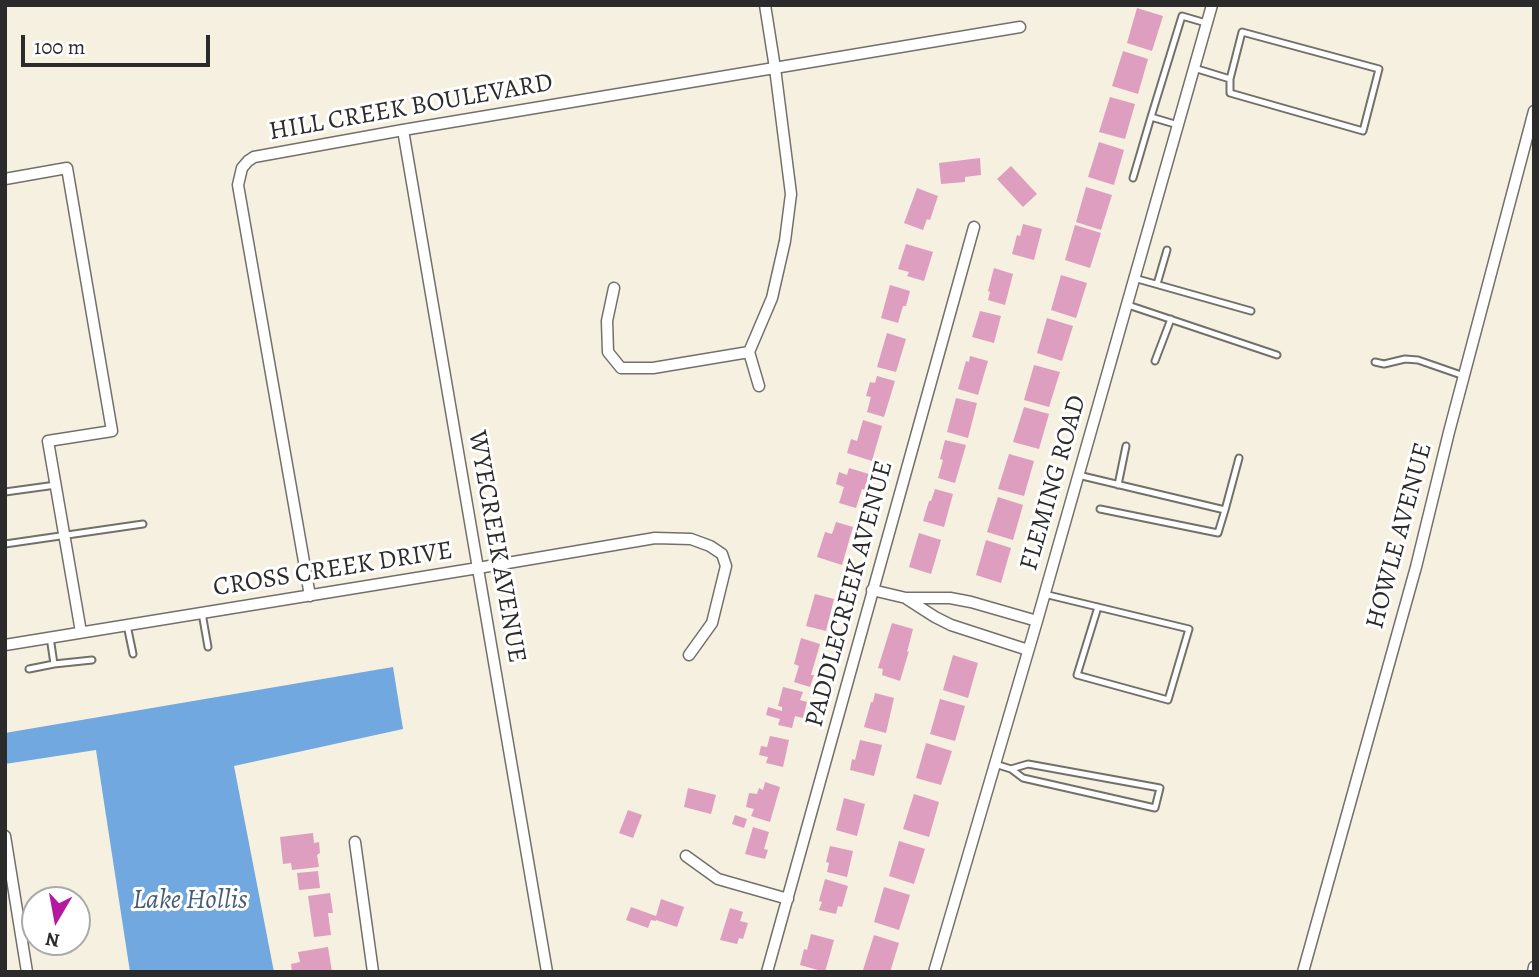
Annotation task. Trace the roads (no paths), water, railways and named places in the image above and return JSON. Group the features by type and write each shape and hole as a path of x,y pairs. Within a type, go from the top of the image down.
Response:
{"street":[{"path":"760,386 749,352 772,299 785,241 791,194 765,5"},
{"name":"FLEMING ROAD","path":"934,972 1212,5"},
{"name":"HILL CREEK BOULEVARD","path":"310,596 238,185 242,169 248,161 254,157 403,130 1020,27"},
{"name":"HOWLE AVENUE","path":"1303,972 1416,567 1534,111"},
{"name":"WYECREEK AVENUE","path":"403,130 547,972"},
{"path":"5,179 67,168 112,431 48,441 81,632"},
{"name":"PADDLECREEK AVENUE","path":"767,972 974,227"},
{"path":"614,288 607,321 608,352 621,368 653,368 749,352"},
{"name":"CROSS CREEK DRIVE","path":"5,645 655,538 691,539 710,546 722,554 726,566 712,623 689,655"},
{"path":"872,590 906,598 950,598 1037,621"},
{"path":"906,598 951,625 1028,650"},
{"path":"5,835 27,972"},
{"path":"355,842 373,972"},
{"path":"686,856 718,879 788,899"}],"lane":[{"path":"1133,178 1182,16 1206,23"},
{"path":"1242,32 1379,69 1363,131 1230,93 1230,79 1242,32"},
{"path":"1194,68 1230,79"},
{"path":"1151,117 1178,125"},
{"path":"1157,284 1167,250"},
{"path":"1134,278 1251,311"},
{"path":"1127,304 1277,355"},
{"path":"1155,360 1171,319"},
{"path":"1375,362 1384,364 1405,359 1418,360 1464,376"},
{"path":"1118,485 1126,446"},
{"path":"1100,509 1218,533 1239,458"},
{"path":"1078,475 1225,510"},
{"path":"5,492 56,485"},
{"path":"5,544 143,524"},
{"path":"1044,594 1098,607 1189,629 1168,700 1077,675 1098,607"},
{"path":"202,613 208,647"},
{"path":"127,625 134,654"},
{"path":"50,637 54,664"},
{"path":"29,669 92,660"},
{"path":"995,764 1011,769 1023,778 1155,807 1160,788 1028,764 1011,769"}],"water":[{"name":"Lake Hollis","path":"393,667 403,729 234,766 274,972 130,972 96,750 5,764 5,733"}]}
